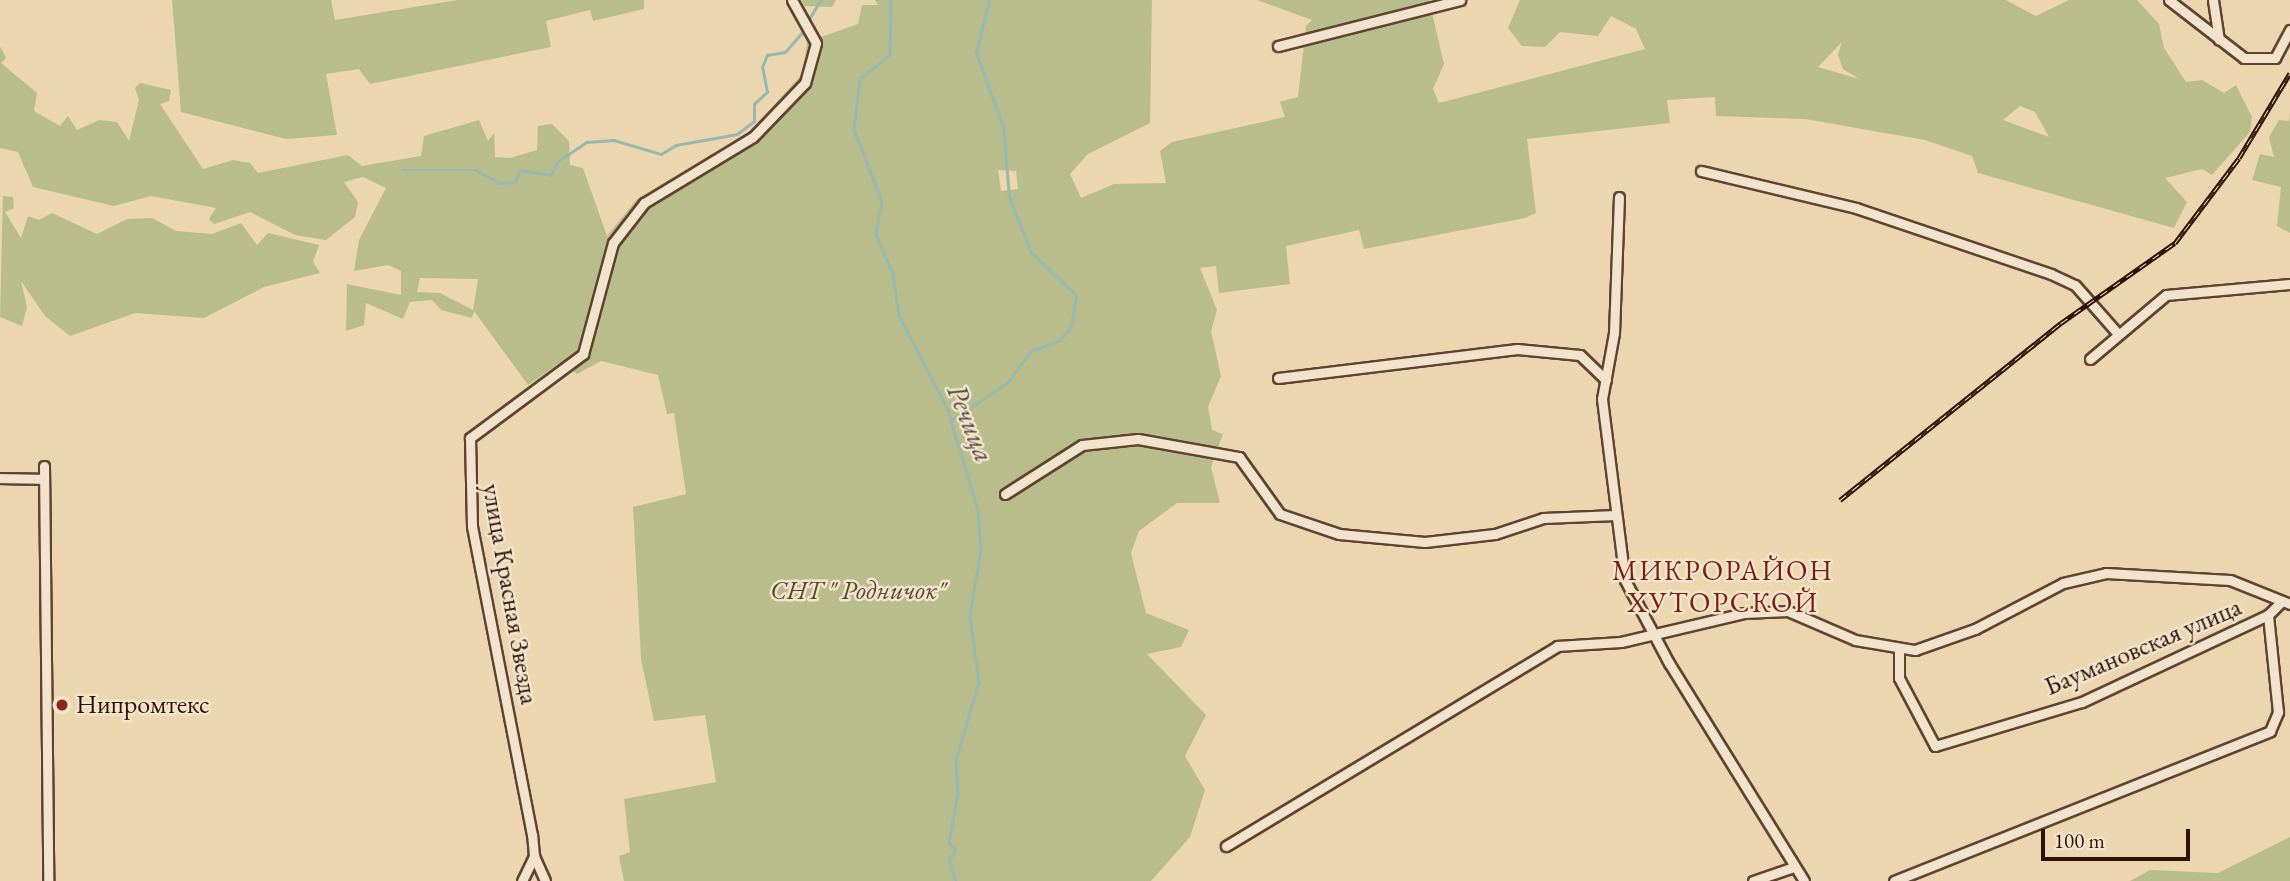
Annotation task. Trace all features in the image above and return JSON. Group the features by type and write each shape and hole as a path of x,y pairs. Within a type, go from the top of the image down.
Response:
{"street":[{"path":"1278,46 1460,0"},
{"path":"2169,0 2219,40 2259,62 2275,58 2290,30"},
{"path":"2213,0 2219,40"},
{"name":"улица Красная Звезда","path":"545,881 534,856 472,526 466,454 486,422 583,354 613,243 624,225 673,183 753,137 805,83 816,43 793,3"},
{"path":"1701,171 1856,208 2051,274 2075,285 2118,334"},
{"path":"1619,197 1606,380 1616,515 1625,580 1791,868 1804,881"},
{"path":"2090,359 2166,295 2187,289 2290,284"},
{"path":"1278,378 1517,349 1580,355 1606,380"},
{"path":"1005,494 1082,445 1138,439 1239,457 1280,514 1339,534 1424,542 1495,534 1544,518 1616,515"},
{"path":"44,466 48,881"},
{"path":"0,478 44,479"},
{"path":"1226,846 1528,660 1557,646 1655,633 1744,613 1788,611 1855,640 1899,649 1937,644 2063,583 2106,573 2230,580 2286,603"},
{"path":"1894,881 2270,731 2278,712 2268,615 2286,603"},
{"name":"Баумановская улица","path":"1899,649 1899,678 1935,746 2082,702 2268,615"},
{"path":"522,881 534,856"},
{"path":"1753,881 1791,868"}],"green space":[{"path":"172,0 331,0 335,20 457,0 644,0 644,9 593,21 590,10 546,21 551,47 370,84 359,69 326,74 337,135 286,139 181,112"},
{"path":"802,0 836,0 832,7 804,6"},
{"name":"СНТ \" Родничок\"","path":"875,0 1152,0 1150,123 1088,154 1070,174 1081,198 1114,184 1166,183 1160,151 1172,142 1285,117 1280,102 1298,97 1306,26 1312,20 1257,0 1429,0 1444,64 1433,89 1439,103 1645,49 1636,29 1611,16 1598,36 1560,32 1545,47 1522,46 1508,28 1520,0 2006,0 2036,16 2069,0 2137,0 2159,24 2164,48 2186,82 2202,80 2224,93 2236,85 2252,117 2250,132 2212,175 2202,169 2165,178 2187,202 2174,228 1978,173 1972,156 1925,140 1805,119 1716,116 1715,97 1667,100 1670,123 1527,139 1536,213 1525,218 1364,249 1359,230 1286,246 1290,284 1219,293 1216,266 1200,268 1217,310 1211,331 1221,376 1208,407 1212,430 1223,434 1211,467 1220,503 1177,503 1139,531 1131,553 1146,613 1189,630 1181,647 1147,654 1206,715 1185,756 1205,790 1190,837 1151,881 624,881 619,856 630,852 624,799 716,782 705,715 654,721 641,659 633,507 686,494 674,413 667,414 658,375 601,361 577,374 561,362 528,385 474,311 472,318 441,310 432,300 410,302 403,319 366,303 364,325 346,331 347,284 401,295 401,271 388,265 354,271 359,240 386,188 363,177 344,182 358,202 355,217 326,240 295,235 250,212 214,224 209,219 216,208 151,196 114,206 33,187 18,152 0,148 0,46 6,58 1,63 37,93 34,111 60,126 68,116 77,130 99,120 117,122 129,141 139,100 135,88 140,83 171,90 169,101 160,104 203,169 233,160 250,163 258,173 348,155 362,166 421,156 424,136 479,120 488,141 494,133 495,157 510,158 537,150 538,126 552,124 569,141 570,165 583,168 607,236 637,199 749,133 803,73 807,42 858,24 862,5 878,5","holes":["1842,42 1838,55 1843,69 1859,79 1818,67","2020,106 2035,112 2049,137 2003,120","998,170 1016,171 1018,189 1001,191","420,278 478,279 473,310 440,293 417,292"]},
{"path":"2290,110 2290,233 2277,226 2281,187 2252,180 2260,154 2274,157 2269,137 2279,120 2289,121"},
{"path":"3,196 13,197 14,208 5,212 21,238 28,216 39,220 52,213 97,234 127,219 152,218 176,231 212,234 241,223 257,245 268,233 319,245 313,262 320,273 264,287 204,318 135,313 70,336 45,316 21,281 27,307 22,326 0,317"},
{"path":"2290,837 2290,881 2130,881 2150,870 2218,873"}],"waterway":[{"name":"Речица","path":"807,22 821,0"},
{"name":"Речица","path":"891,0 890,55 860,79 854,129 882,202 876,234 893,274 899,315 948,410 978,510 981,550 970,616 979,683 956,760 958,794 949,843 956,849 949,860 956,881"},
{"path":"952,420 1007,383 1031,351 1059,341 1071,327 1076,295 1031,253 1009,197 1003,127 976,53 989,0"},
{"name":"Речица","path":"403,170 476,170 499,183 515,182 520,170 551,175 557,162 587,142 614,140 661,154 676,145 737,134 754,121 754,104 767,92 762,67 767,55 785,52 805,29"}],"railway":[{"path":"1840,500 2061,323 2175,243 2239,158 2290,73"}],"place":[{"name":"Нипромтекс","path":"62,705"}],"district":[{"name":"МИКРОРАЙОН ХУТОРСКОЙ","path":"1723,586"}]}
